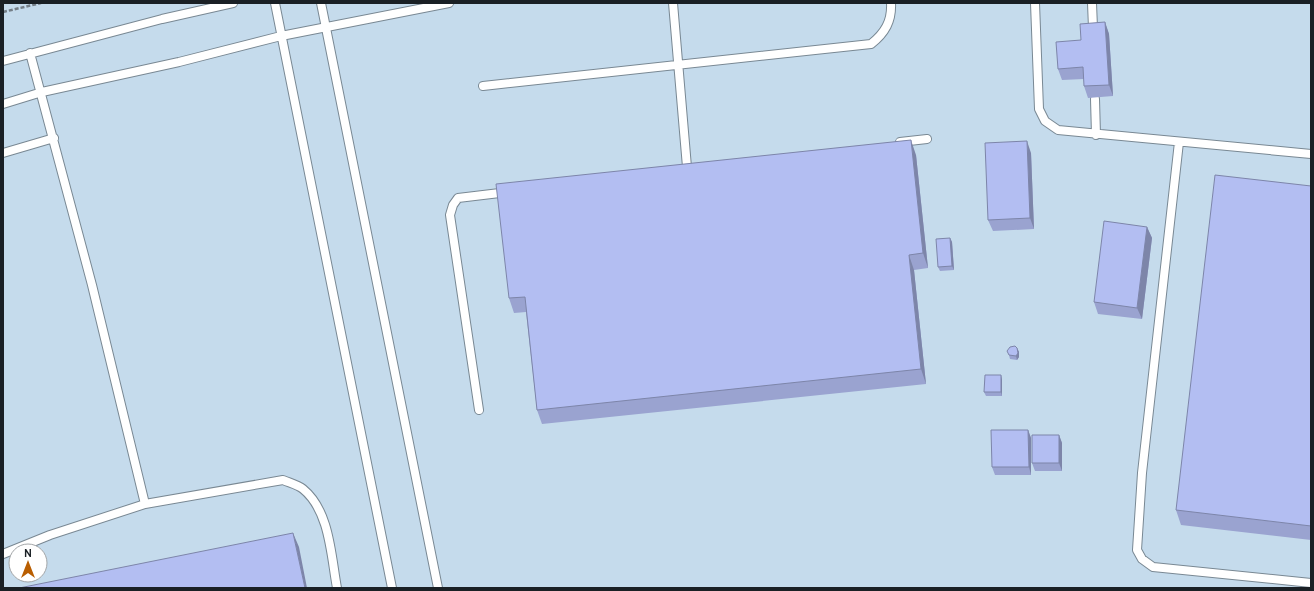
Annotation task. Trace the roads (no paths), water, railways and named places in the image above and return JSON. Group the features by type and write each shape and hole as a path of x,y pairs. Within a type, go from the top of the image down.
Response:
{"lane":[{"path":"3,61 233,3"},
{"path":"274,3 392,588"},
{"path":"321,3 438,588"},
{"path":"3,104 42,92 179,62 325,26 449,3"},
{"path":"673,3 687,167"},
{"path":"483,86 871,44 880,37 889,24 891,3"},
{"path":"1035,3 1040,109 1045,121 1058,130 1096,135 1311,154"},
{"path":"1092,3 1093,28"},
{"path":"30,53 42,92 92,285 145,504"},
{"path":"1095,99 1096,135"},
{"path":"3,153 54,138"},
{"path":"889,143 927,139"},
{"path":"1179,142 1142,473 1137,550 1142,559 1153,567 1311,583"},
{"path":"479,410 450,215 453,205 458,198 513,191"},
{"path":"3,554 50,535 145,504 283,480 302,488 314,499 324,520 337,588"}]}
